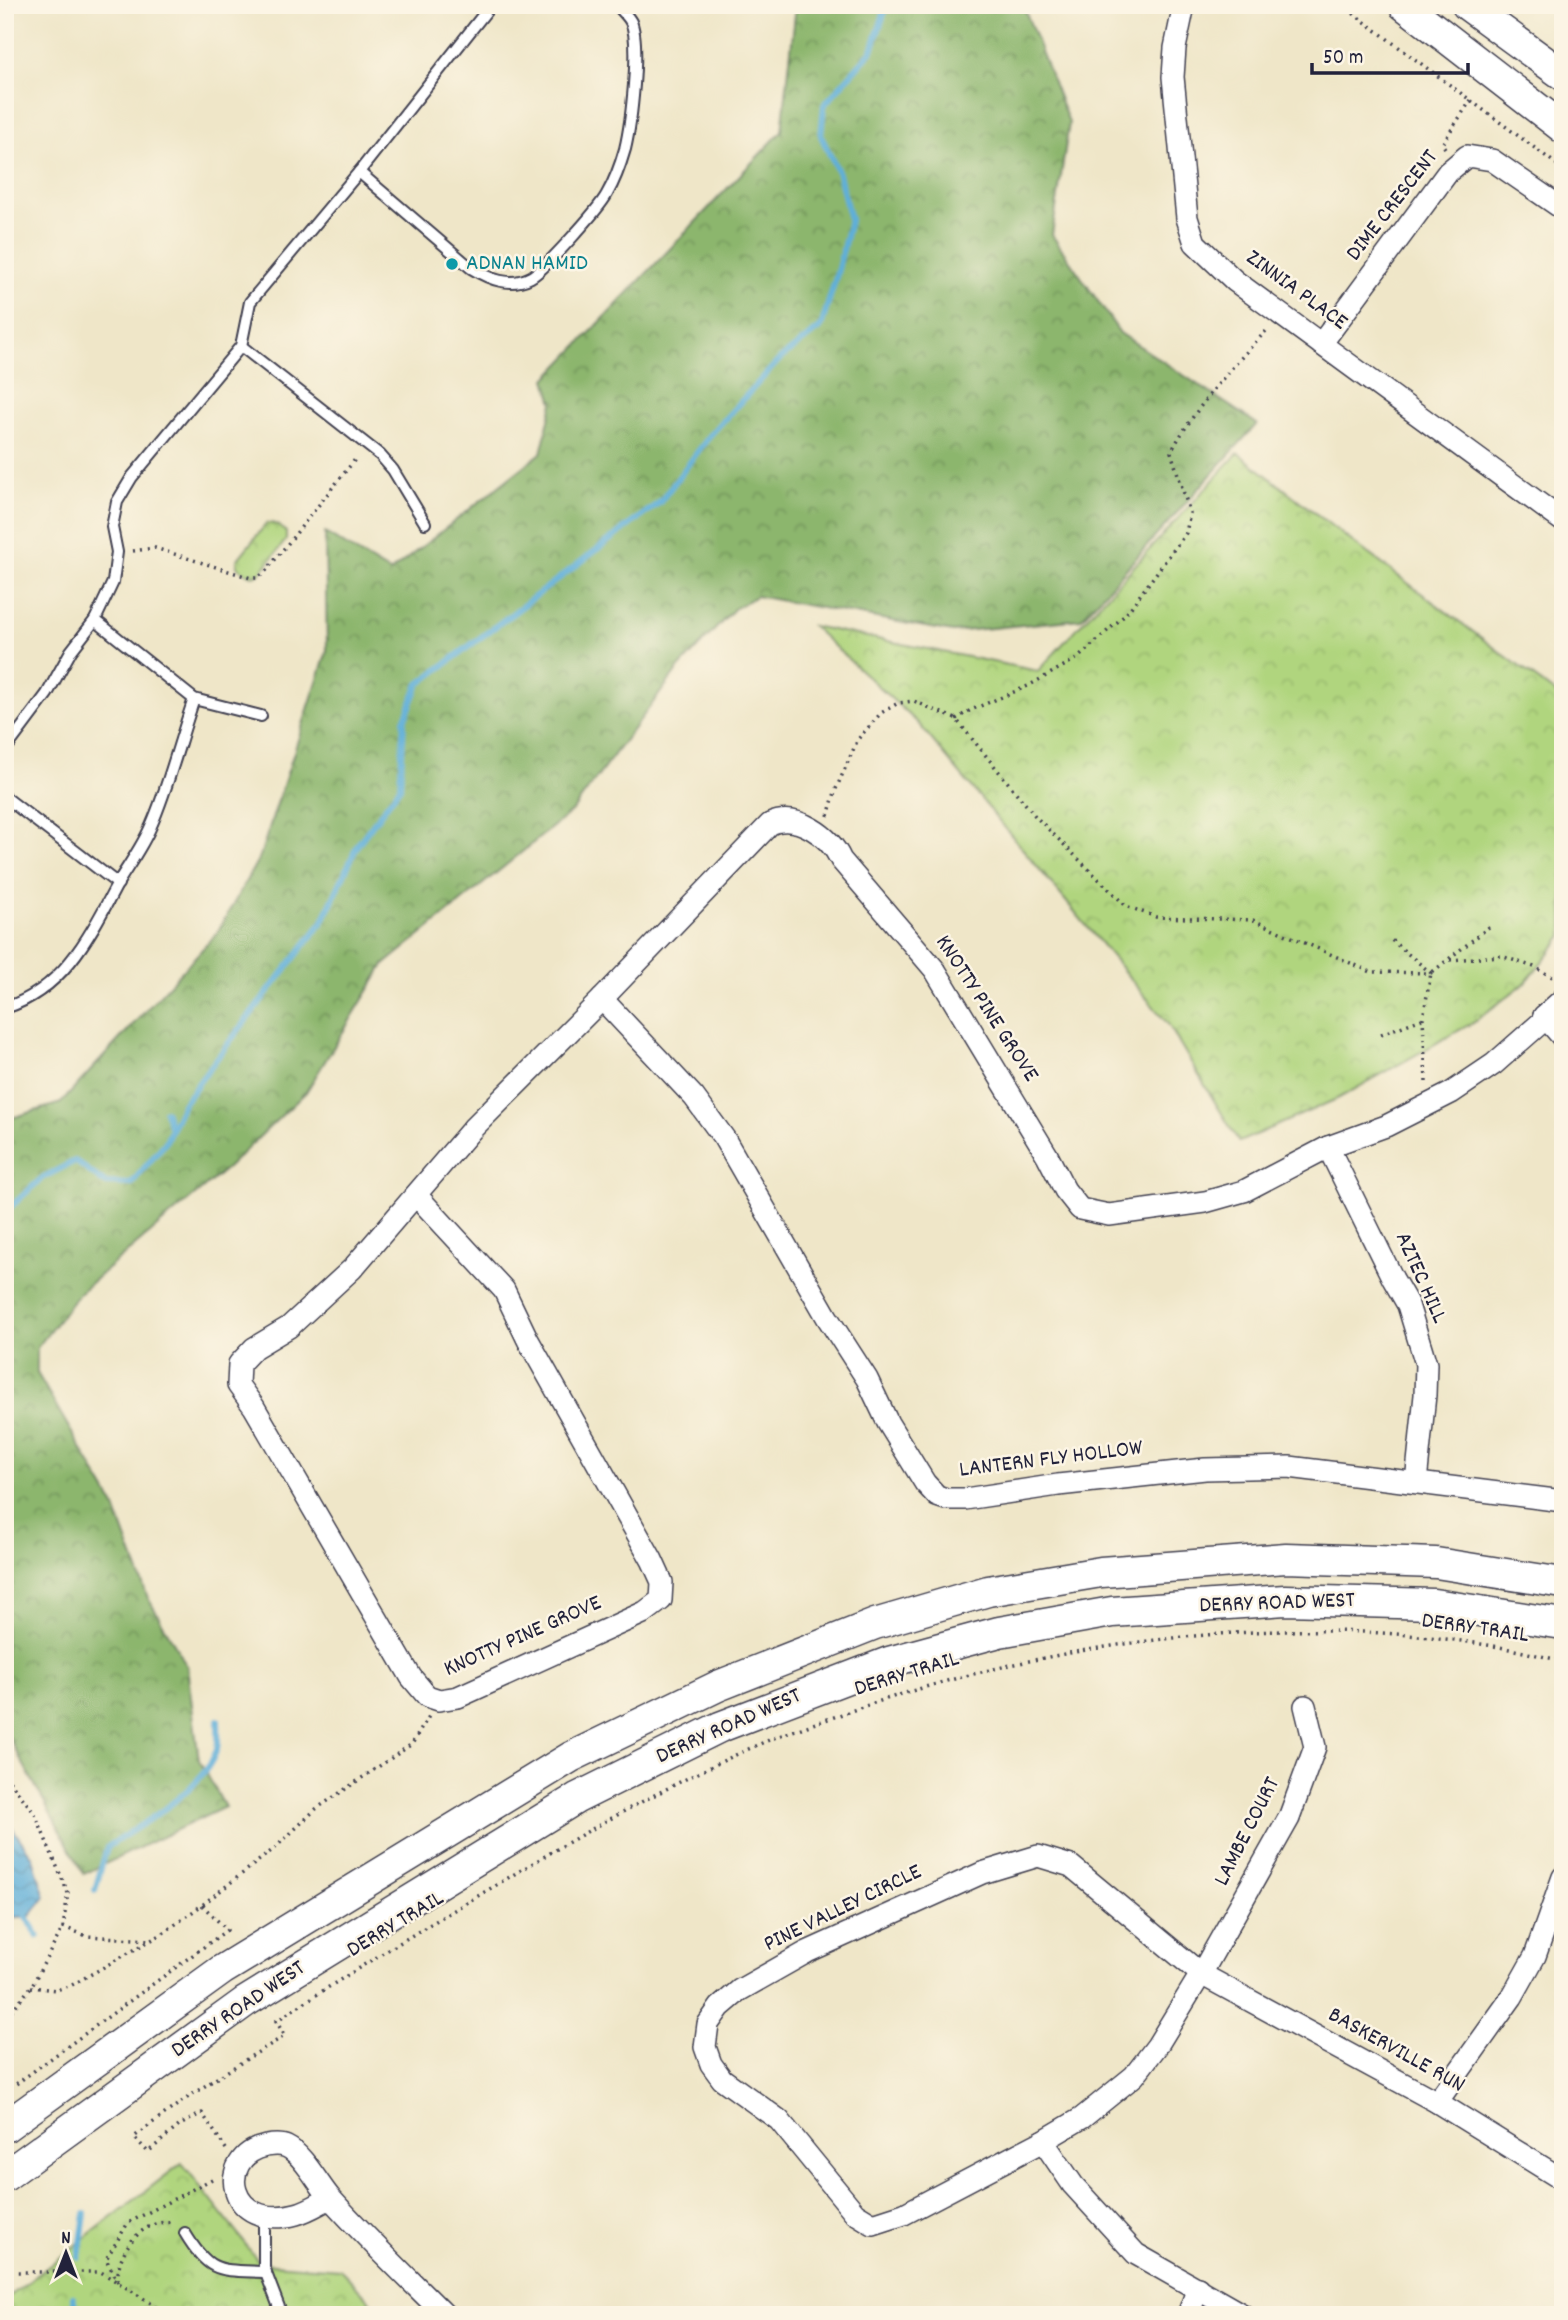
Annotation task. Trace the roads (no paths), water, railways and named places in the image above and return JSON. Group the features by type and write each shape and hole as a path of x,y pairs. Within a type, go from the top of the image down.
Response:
{"main road":[{"path":"1404,5 1563,128"},
{"path":"1467,5 1563,75"},
{"name":"DERRY ROAD WEST","path":"5,2127 222,1970 571,1757 718,1686 875,1623 988,1591 1101,1572 1286,1558 1436,1563 1563,1583"},
{"name":"DERRY ROAD WEST","path":"5,2176 246,2001 578,1798 719,1727 889,1662 999,1632 1112,1612 1285,1600 1434,1604 1563,1624"}],"street":[{"name":"ZINNIA PLACE","path":"1184,5 1175,48 1173,77 1189,230 1195,243 1223,271 1563,521"},
{"name":"DIME CRESCENT","path":"1321,344 1410,221 1458,163 1467,156 1492,160 1563,209"},
{"name":"KNOTTY PINE GROVE","path":"416,1195 504,1290 528,1340 653,1560 662,1582 661,1600 645,1612 457,1697 439,1700 427,1696 411,1677 239,1385 239,1364 254,1348 289,1327 352,1269 472,1128 602,999 770,824 785,821 804,825 822,835 935,970 1047,1155 1065,1190 1080,1209 1109,1215 1205,1202 1244,1191 1328,1147 1385,1126 1451,1093 1494,1064 1544,1020 1544,1016 1563,999"},
{"name":"LANTERN FLY HOLLOW","path":"602,999 694,1097 724,1138 827,1317 867,1379 888,1423 925,1483 937,1496 965,1499 1058,1485 1205,1469 1289,1467 1563,1501"},
{"path":"1544,1016 1563,1038"},
{"name":"AZTEC HILL","path":"1328,1147 1408,1305 1426,1364 1416,1482"},
{"name":"LAMBE COURT","path":"1201,1974 1289,1818 1315,1747 1305,1706"},
{"name":"PINE VALLEY CIRCLE","path":"1038,1856 1071,1866 1201,1974 1157,2046 1134,2076 1082,2118 1044,2141 904,2214 873,2224 855,2213 779,2120 722,2078 711,2064 705,2048 708,2024 720,2007 740,1990 807,1952 982,1873 1038,1856"},
{"path":"1437,2102 1512,1997 1535,1956 1563,1877"},
{"name":"BASKERVILLE RUN","path":"1201,1974 1437,2102 1563,2180"},
{"path":"1044,2141 1073,2185 1136,2254 1243,2315"},
{"path":"330,2199 296,2214 264,2217 249,2211 240,2201 235,2190 237,2166 258,2148 274,2145 287,2147 299,2158 330,2199 445,2315"},
{"path":"1188,2315 1198,2288"}],"lane":[{"path":"5,750 47,694 71,650 95,620 113,583 117,552 112,527 117,502 132,477 241,346 250,302 359,172 491,5"},
{"path":"359,172 471,268 491,280 507,282 531,277 555,255 607,195 625,151 633,95 634,46 631,22 617,5"},
{"path":"241,346 367,445 393,470 425,523"},
{"path":"95,620 194,699 261,716"},
{"path":"5,1008 44,989 62,971 98,923 151,826 194,699"},
{"path":"5,797 118,884"},
{"path":"264,2217 265,2272 282,2315"},
{"path":"185,2233 203,2260 221,2269 265,2272"}],"water":[{"path":"5,1817 33,1858 45,1897 30,1916 5,1918"}],"waterway":[{"path":"5,1212 42,1178 75,1161 105,1183 131,1184 165,1143 183,1104 323,921 358,844 400,787 404,721 419,684 660,502 711,434 780,359 821,327 850,220 839,174 821,136 824,105 872,50 887,5"},
{"path":"165,1111 171,1129"},
{"path":"95,1890 107,1847 171,1804 211,1763 218,1745 218,1720"},
{"path":"22,1910 38,1936"},
{"path":"79,2257 85,2214"},
{"path":"73,2297 77,2315"}],"place":[{"name":"ADNAN HAMID","path":"452,264"}]}
